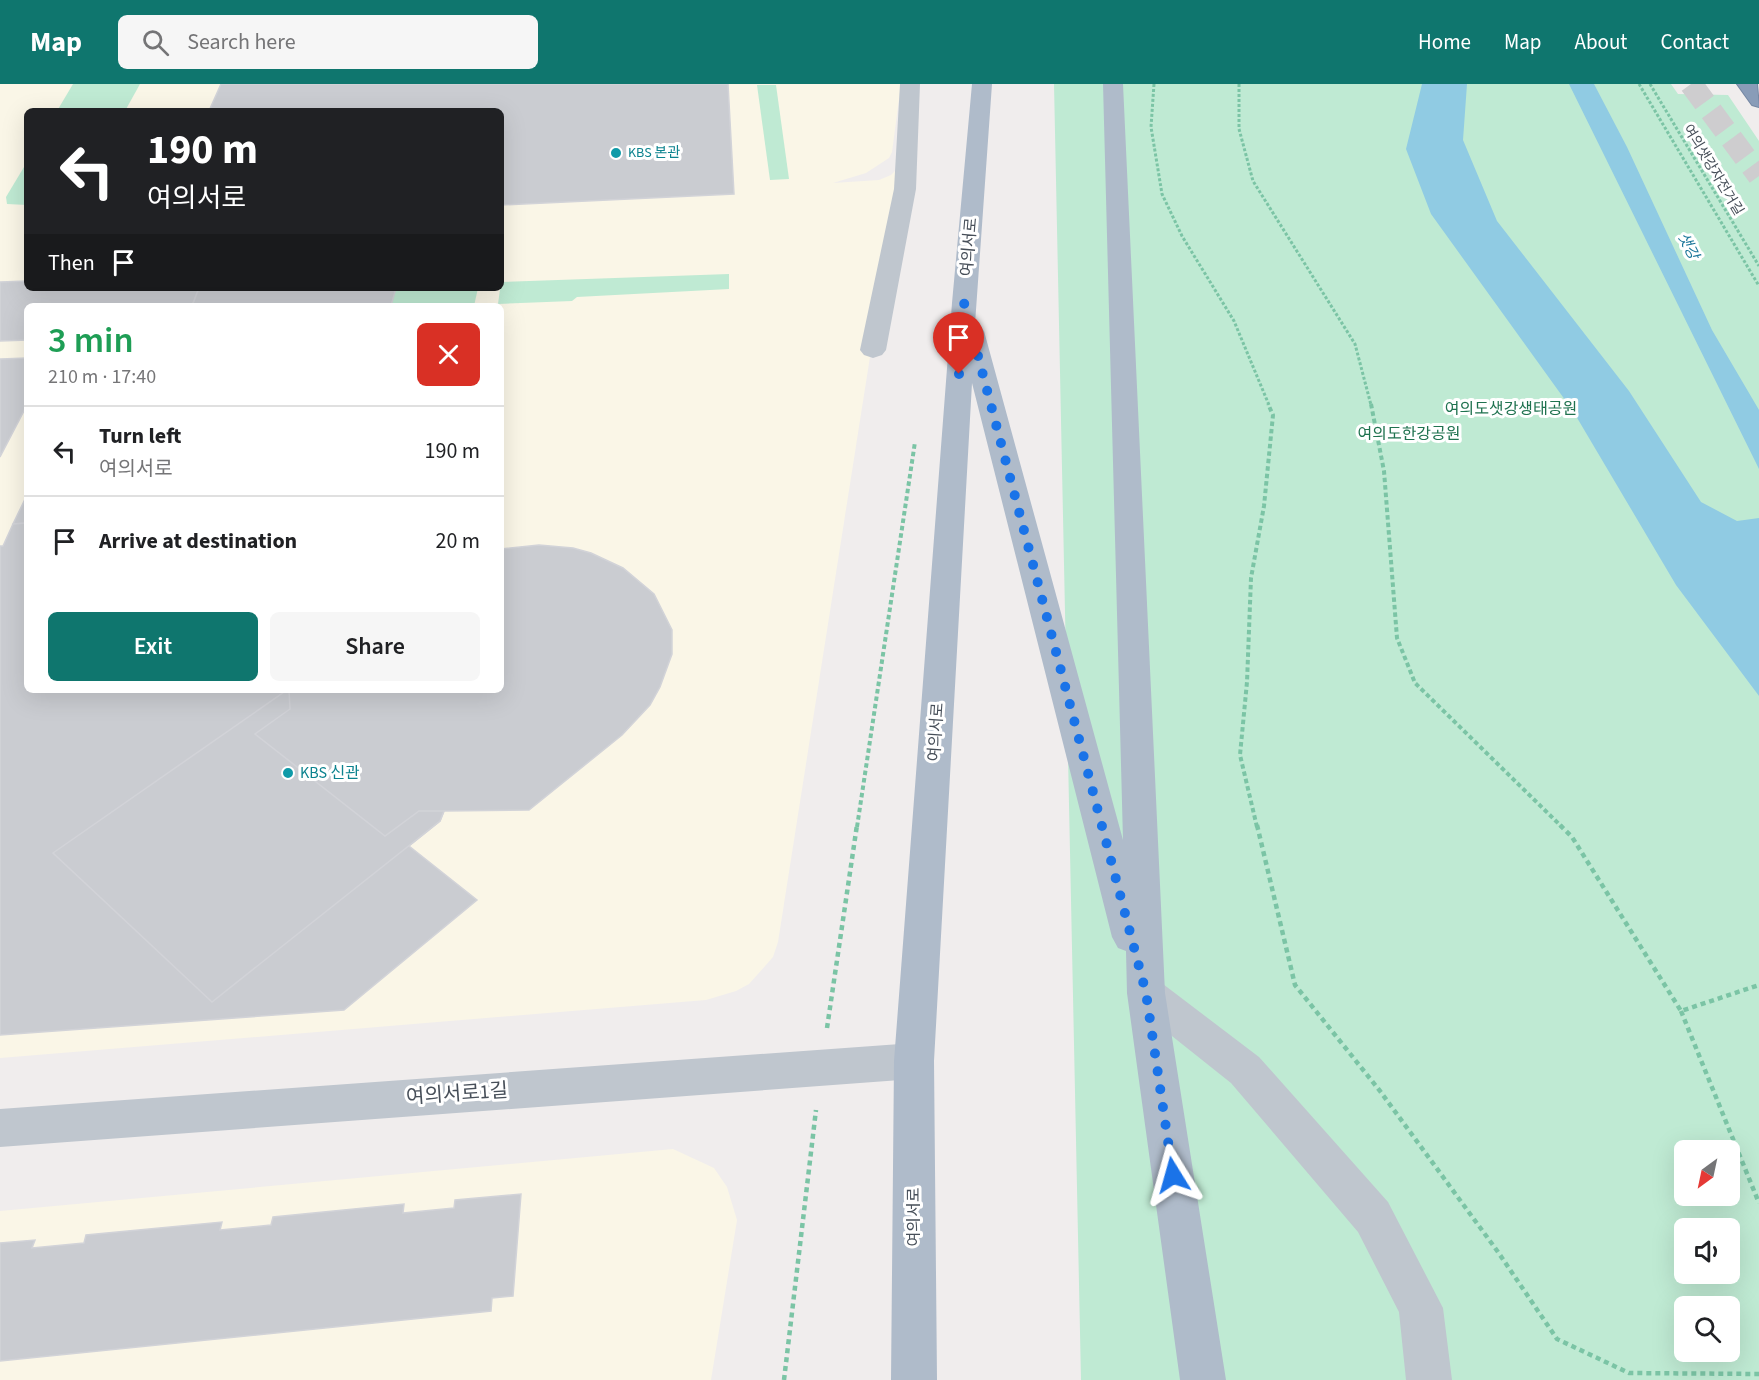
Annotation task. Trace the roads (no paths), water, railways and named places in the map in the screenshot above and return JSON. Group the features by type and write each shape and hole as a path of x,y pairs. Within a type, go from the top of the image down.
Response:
{"highway":[{"path":"1747,84 1759,101"}],"main road":[{"name":"여의서로","path":"914,1380 914,1061 964,303 982,84"},
{"path":"1113,84 1146,993 1203,1380"},
{"path":"964,303 1146,993"}],"street":[{"path":"873,350 905,189 910,84"},
{"path":"1146,993 1245,1070 1373,1217 1421,1308 1430,1380"},
{"name":"여의서로1길","path":"0,1128 914,1061"}],"water":[{"path":"1422,84 1467,84 1463,140 1497,221 1629,391 1701,502 1737,521 1759,518 1759,696 1676,585 1573,411 1431,214 1406,149"},
{"path":"1569,84 1594,84 1627,147 1712,330 1759,410 1759,469"}],"tunnel":[{"path":"1691,84 1759,176"}],"place":[{"name":"KBS 본관","path":"616,153"},
{"name":"KBS 신관","path":"288,773"}],"water label":[{"name":"샛강","path":"1688,246"}],"park label":[{"name":"여의도샛강생태공원","path":"1511,409"},
{"name":"여의도한강공원","path":"1409,434"}]}
